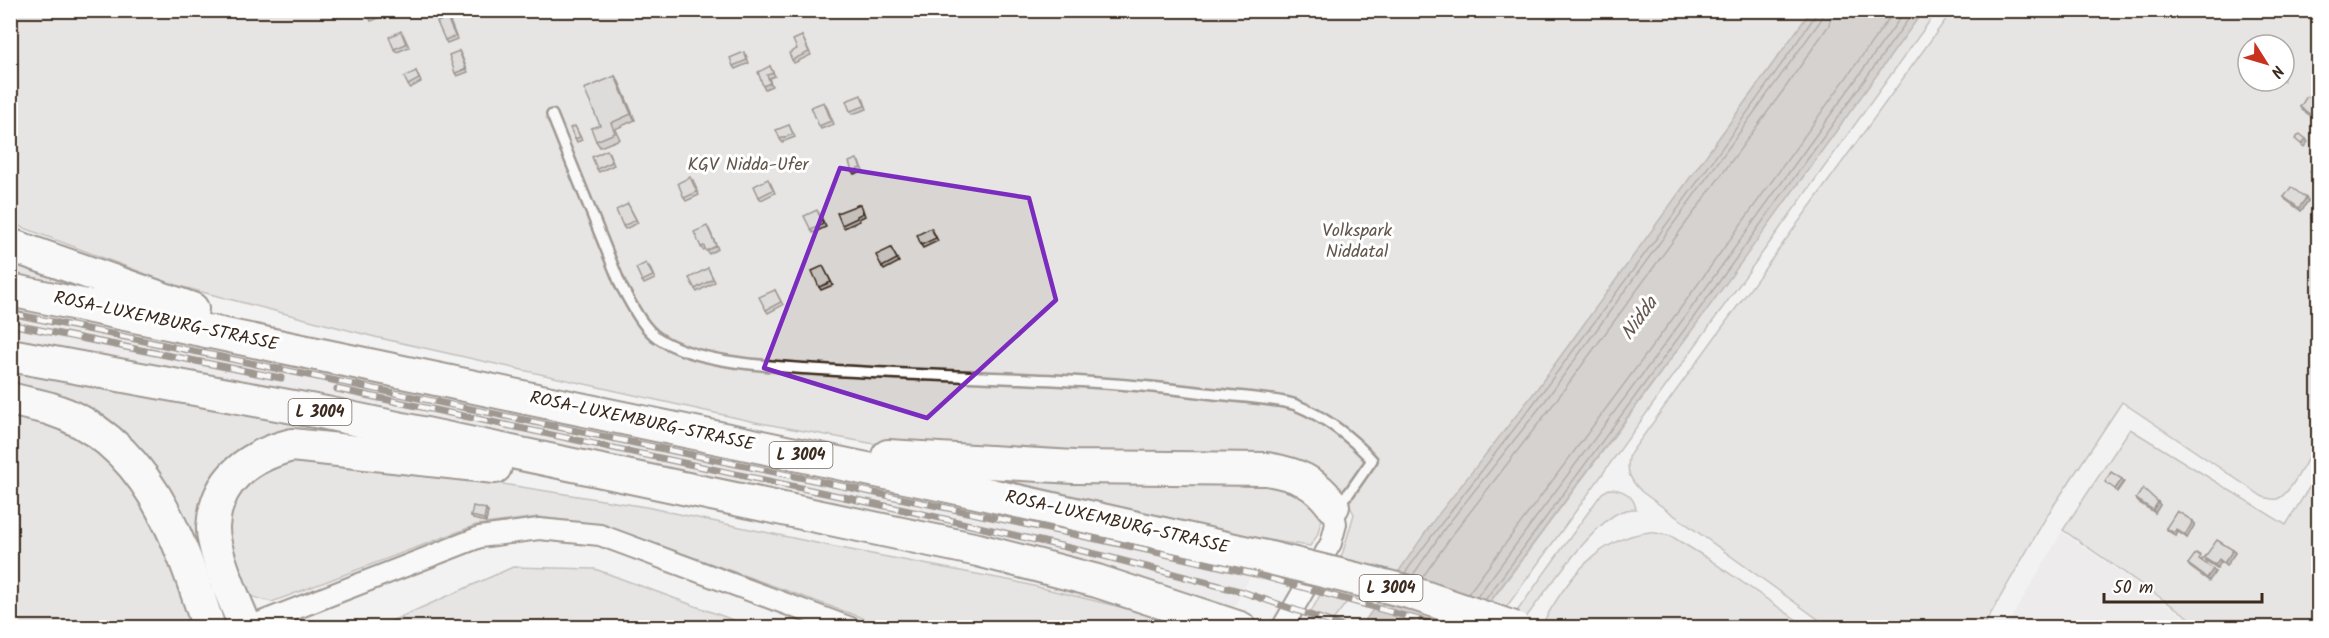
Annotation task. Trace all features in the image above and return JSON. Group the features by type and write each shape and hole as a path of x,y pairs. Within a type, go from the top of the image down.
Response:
{"highway":[{"path":"10,245 174,304 251,324 335,357"},
{"name":"ROSA-LUXEMBURG-STRASSE","path":"10,290 1110,520 1409,592 1514,627"},
{"name":"L 3004","path":"10,354 326,413 978,550 1097,581 1232,625"},
{"path":"10,399 52,409 85,424 109,440 133,463 151,486 165,512 209,627"},
{"path":"748,444 936,460 1074,467 1267,470 1293,474 1307,479 1333,506"},
{"path":"246,627 220,558 213,529 218,503 230,478 266,452 292,445 324,447 386,456 628,478"}],"street":[{"path":"1282,627 1331,543 1336,524 1333,506"},
{"path":"246,627 480,537 539,529 600,536 851,627"}],"lane":[{"path":"552,115 621,286 636,312 656,337 685,351 776,367 932,377 1135,384 1294,404 1331,424 1358,444 1372,460 1349,493 1333,506"}],"highlighted area":[{"path":"840,168 1029,198 1056,300 927,418 764,368"}],"shaded area":[{"path":"10,305 1255,567 1233,609 1188,594 11,341"},
{"path":"2062,532 2199,627 2006,627"}],"green space":[{"name":"Volkspark Niddatal","path":"10,11 1811,11 1534,393 1435,520 1398,573 1375,565 1327,628 1303,627 1343,552 1354,514 1346,499 1330,482 913,451 755,422 375,337 175,285 11,223"},
{"path":"1923,11 1937,11 1492,627 1471,628 1635,408"},
{"path":"1952,11 2318,11 2318,440 2294,482 2282,496 2277,499 2263,497 2122,402 2048,514 1983,627 1829,627 1642,492 1634,483 1628,465 1630,454"},
{"path":"10,259 73,282 71,287 11,274"},
{"path":"11,372 412,445 326,439 225,473 222,603 217,604 158,480 11,392"},
{"path":"11,409 48,418 127,467 193,611 186,621 174,627 11,628"},
{"path":"2130,429 2286,525 2318,473 2318,627 2203,627 2063,530"},
{"path":"271,460 384,465 646,507 835,547 1013,581 1141,612 1188,627 888,627 603,525 538,517 476,525 272,602 250,595 235,577 228,554 226,507"},
{"path":"988,476 1296,481 1323,514 1317,536 1310,546 1265,540"},
{"path":"1609,489 1627,494 1633,500 1636,509 1620,512 1607,520 1580,547 1519,627 1505,628 1602,493"},
{"path":"1650,532 1671,536 1807,627 1564,628 1544,621 1574,576 1600,551 1615,542"},
{"path":"513,567 595,569 752,627 378,627"}],"water":[{"name":"Nidda","path":"1811,11 1923,11 1698,322 1471,627 1360,628 1434,520 1534,393"}],"building":[{"path":"366,10 388,10 369,18"},
{"path":"447,18 455,36 445,40 437,22"},
{"path":"401,31 406,44 394,49 389,37"},
{"path":"802,36 809,52 792,60 789,53 797,49 793,40"},
{"path":"459,51 466,69 455,73 449,55"},
{"path":"744,52 747,60 733,66 730,58"},
{"path":"770,66 773,73 767,75 770,83 763,86 758,72"},
{"path":"416,71 419,79 408,85 404,77"},
{"path":"615,76 631,114 611,123 615,133 596,141 591,128 600,125 584,89"},
{"path":"861,95 865,106 850,111 846,101"},
{"path":"2307,96 2319,104 2319,112 2314,117 2300,107"},
{"path":"824,102 831,121 819,126 811,107"},
{"path":"789,125 793,134 780,139 776,130"},
{"path":"575,126 580,137 575,139 570,128"},
{"path":"2300,134 2306,139 2301,144 2295,139"},
{"path":"607,150 612,162 597,169 592,157"},
{"path":"857,159 861,168 852,171 849,162"},
{"path":"2319,160 2319,178 2310,172"},
{"path":"690,177 697,192 684,198 678,183"},
{"path":"768,179 773,190 759,197 754,186"},
{"path":"2291,187 2306,198 2299,208 2284,197"},
{"path":"628,204 636,220 623,226 616,210"},
{"path":"860,204 863,213 842,225 837,213"},
{"path":"817,210 823,224 811,230 804,216"},
{"path":"707,226 716,246 706,251 704,246 701,247 694,232"},
{"path":"931,228 936,238 921,245 917,235"},
{"path":"891,248 897,259 882,267 876,255"},
{"path":"646,263 653,276 642,281 636,268"},
{"path":"823,266 831,282 819,287 812,271"},
{"path":"708,268 713,279 695,289 689,278"},
{"path":"775,290 781,302 766,310 759,297"},
{"path":"2111,472 2122,479 2115,489 2105,482"},
{"path":"2143,488 2158,502 2153,510 2136,499"},
{"path":"473,506 486,509 484,519 471,516"},
{"path":"2177,511 2193,521 2185,535 2176,529 2174,533 2166,528"},
{"path":"2217,540 2233,550 2224,563 2219,559 2215,565 2204,558"},
{"path":"2196,553 2201,556 2199,559 2213,569 2207,578 2188,564"}],"railway":[{"path":"10,313 1106,541 1255,574 1448,628"},
{"path":"10,324 281,378"},
{"path":"337,389 923,514 1104,556 1243,592 1348,628"}],"park label":[{"name":"KGV Nidda-Ufer","path":"748,165"}]}
